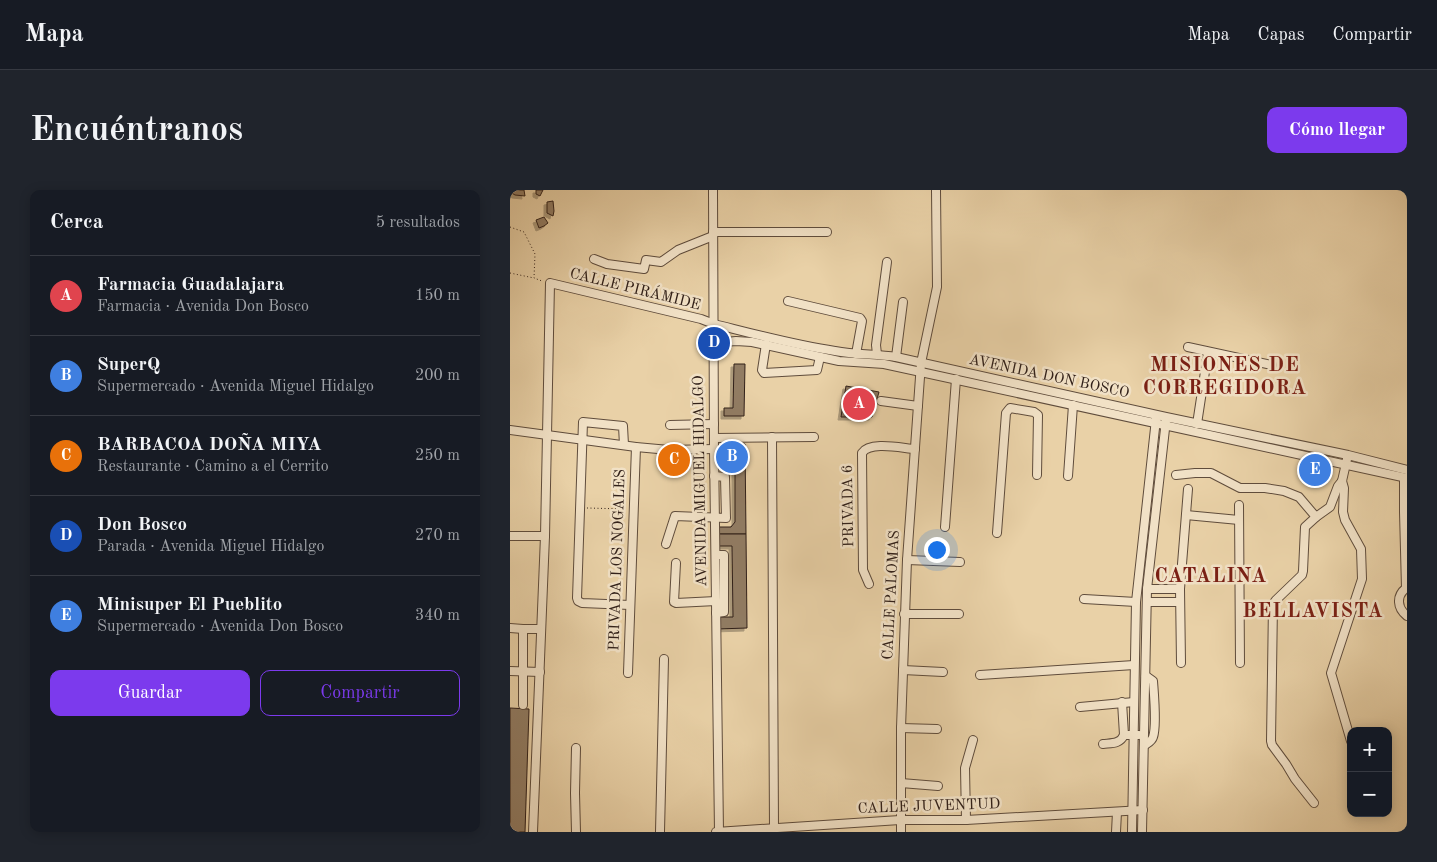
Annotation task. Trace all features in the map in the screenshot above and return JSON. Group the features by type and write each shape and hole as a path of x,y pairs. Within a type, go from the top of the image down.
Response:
{"street":[{"name":"AVENIDA MIGUEL HIDALGO","path":"713,190 718,832"},
{"name":"CALLE PALOMAS","path":"901,832 900,728 904,614 921,367 937,287 936,190"},
{"path":"594,258 607,264 644,268 646,260 661,262 678,250 713,234 827,232"},
{"path":"877,354 876,345 887,262"},
{"path":"533,832 545,536 550,283"},
{"name":"CALLE PIRÁMIDE","path":"550,283 701,319 714,324"},
{"path":"788,301 860,318 862,321 856,354"},
{"path":"896,358 904,302"},
{"name":"AVENIDA DON BOSCO","path":"714,324 802,346 856,354 877,354 896,358 956,379 1073,405 1156,419"},
{"name":"AVENIDA DON BOSCO","path":"714,343 752,342 839,361 921,367 1156,419 1197,424 1348,455 1407,470"},
{"path":"766,344 762,370 764,373 817,370 820,357"},
{"path":"1188,347 1272,365"},
{"path":"1197,424 1208,352"},
{"path":"945,527 956,379"},
{"path":"1017,408 1023,394"},
{"path":"1023,394 1026,410"},
{"path":"881,402 918,406"},
{"path":"1068,476 1073,405"},
{"path":"997,533 1006,413 1010,408 1026,410 1038,415 1037,475"},
{"path":"1132,832 1135,617 1156,419"},
{"path":"1142,832 1147,589 1166,421"},
{"name":"AVENIDA DON BOSCO","path":"1166,421 1213,436 1406,478"},
{"path":"624,446 623,426 583,422 577,600 582,603 630,605"},
{"path":"670,425 714,424"},
{"path":"510,430 624,446 669,450 714,449"},
{"path":"772,437 774,828"},
{"path":"714,438 814,437"},
{"name":"PRIVADA 6","path":"869,584 863,570 863,450 873,446 915,449"},
{"name":"PRIVADA LOS NOGALES","path":"628,673 636,447"},
{"path":"1314,803 1295,779 1271,741 1273,604 1302,575 1305,527 1330,507 1338,486 1342,481 1348,455"},
{"path":"1176,475 1195,472 1212,473 1240,488 1265,488 1284,492 1299,497 1316,517"},
{"path":"1406,478 1407,588 1400,594 1399,600 1400,607 1407,616"},
{"path":"1342,481 1344,488 1344,516 1362,549 1361,585 1331,673 1347,727"},
{"path":"1181,663 1180,589 1188,489"},
{"path":"1239,505 1240,662"},
{"path":"1186,515 1239,520"},
{"path":"666,544 675,516 715,517"},
{"path":"510,536 545,536"},
{"path":"716,554 724,555 724,612 716,613"},
{"path":"907,560 960,562"},
{"path":"676,564 674,602 716,601"},
{"path":"1147,589 1180,589"},
{"path":"1084,599 1136,602"},
{"path":"1147,602 1180,602"},
{"path":"904,614 959,614"},
{"path":"1135,617 1147,617"},
{"path":"510,628 541,629"},
{"path":"523,628 523,704"},
{"path":"660,832 664,659"},
{"path":"980,675 1134,665"},
{"path":"903,670 943,672"},
{"path":"510,671 540,672"},
{"path":"1145,745 1154,736 1153,681 1146,676"},
{"path":"1103,744 1122,740 1124,735 1122,702"},
{"path":"1080,707 1134,702"},
{"path":"900,728 937,729"},
{"path":"1124,735 1145,736"},
{"path":"966,820 965,768 973,740"},
{"path":"576,748 576,832"},
{"path":"901,783 938,786"},
{"name":"CALLE JUVENTUD","path":"718,832 774,828 830,828 900,820 966,820 1143,810"},
{"path":"1116,832 1117,812"}],"path":[{"path":"510,227 524,232 536,254 534,278"},
{"path":"510,274 550,283"},
{"path":"581,508 635,509"}],"building":[{"path":"510,190 524,190 525,196 515,195"},
{"path":"536,190 543,190 540,196 536,194"},
{"path":"553,201 553,216 547,213 547,202"},
{"path":"544,217 548,223 539,228 536,220"},
{"path":"734,364 745,364 744,416 724,416 724,408 733,408"},
{"path":"846,386 879,392 872,417 841,417"},
{"path":"739,444 745,444 746,534 719,534 719,527 731,527 735,522 735,467 727,467 726,450 739,450"},
{"path":"719,534 746,534 747,628 717,629 717,617 733,617 732,546 719,546"},
{"path":"510,708 529,709 525,832 510,832"}],"place":[{"name":"Don Bosco","path":"714,343"},
{"name":"Farmacia Guadalajara","path":"859,404"},
{"name":"SuperQ","path":"732,457"},
{"name":"BARBACOA DOÑA MIYA","path":"674,460"},
{"name":"Minisuper El Pueblito","path":"1315,470"}],"district":[{"name":"MISIONES DE CORREGIDORA","path":"1225,378"},
{"name":"CATALINA","path":"1211,577"},
{"name":"BELLAVISTA","path":"1313,612"}]}
